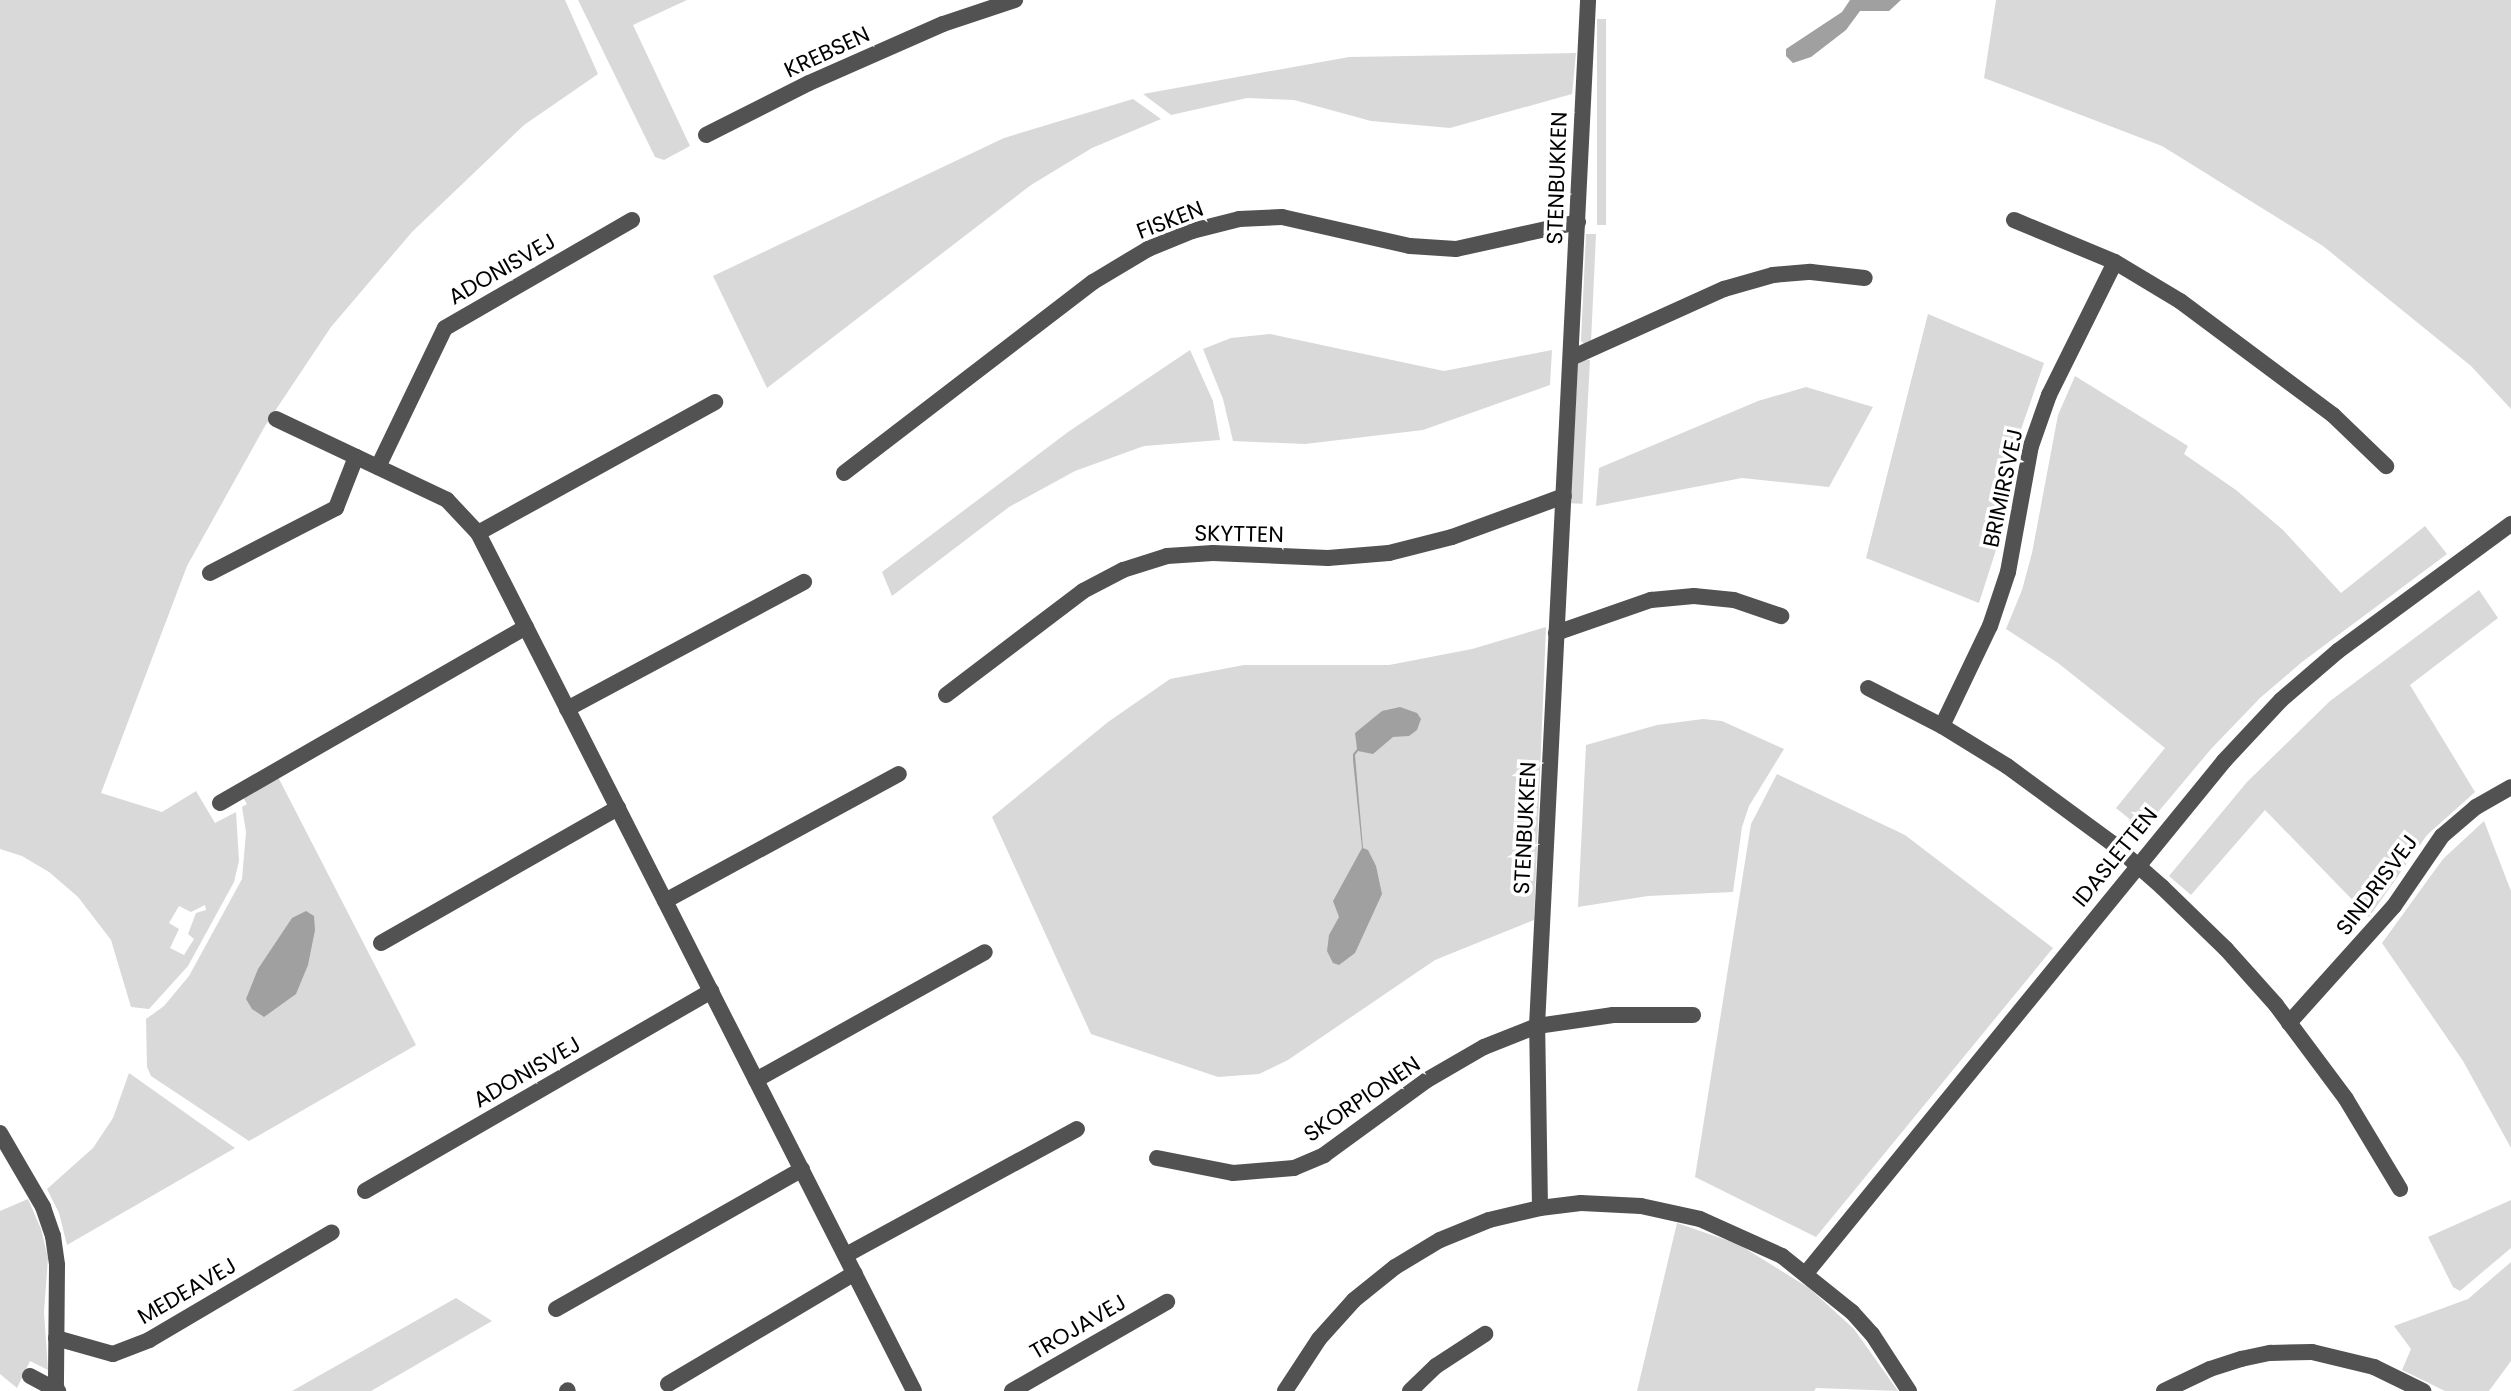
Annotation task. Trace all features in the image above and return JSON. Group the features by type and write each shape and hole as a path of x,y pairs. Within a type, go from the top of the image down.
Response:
{"street":[{"name":"KREBSEN","path":"706,135 889,47 943,24 1015,0"},
{"name":"STENBUKKEN","path":"1540,1208 1537,1026 1588,0"},
{"name":"FISKEN","path":"844,473 1093,282 1148,249 1192,231 1239,219 1282,217 1410,246 1456,249 1578,222"},
{"name":"ADONISVEJ","path":"378,467 445,328 632,220"},
{"path":"2014,220 2115,262 2180,301 2250,350 2333,415 2386,466"},
{"name":"BRIMIRSVEJ","path":"1942,726 1990,626 2008,572 2031,446 2049,395 2115,262"},
{"path":"1571,358 1724,289 1773,275 1811,272 1865,278"},
{"path":"478,533 715,402"},
{"path":"276,419 447,500 478,533 914,1391"},
{"path":"210,573 336,508 356,457"},
{"name":"SKYTTEN","path":"946,695 1083,591 1123,570 1167,556 1213,553 1328,558 1389,553 1452,537 1564,496"},
{"name":"IDASLETTEN","path":"1807,1272 2137,865 2224,761 2281,700 2338,651 2511,524"},
{"path":"567,709 804,582"},
{"path":"1556,633 1651,600 1694,596 1734,600 1781,616"},
{"path":"220,803 526,627"},
{"path":"1868,688 1942,726 2007,766 2137,865 2226,949 2289,1023 2346,1099 2400,1189"},
{"path":"665,901 899,774"},
{"name":"SINDRISVEJ","path":"2289,1023 2394,906 2442,836 2476,807 2511,787"},
{"path":"381,943 618,808"},
{"path":"756,1080 985,952"},
{"name":"ADONISVEJ","path":"365,1191 711,991"},
{"path":"1537,1026 1613,1015 1693,1015"},
{"name":"SKORPIONEN","path":"1157,1158 1233,1173 1263,1174 1294,1168 1324,1155 1438,1073 1484,1047 1537,1026"},
{"path":"846,1255 1077,1129"},
{"path":"0,1133 43,1207 53,1236 57,1391"},
{"path":"556,1309 802,1169"},
{"path":"1285,1391 1319,1339 1354,1300 1395,1267 1440,1240 1477,1225 1540,1208 1611,1204 1671,1212 1755,1241 1807,1272 1872,1334 1909,1391"},
{"name":"MEDEAVEJ","path":"56,1338 113,1354 149,1340 332,1232"},
{"path":"668,1384 855,1273"},
{"name":"TROJAVEJ","path":"1012,1391 1167,1302"},
{"path":"1410,1391 1436,1366 1485,1334"},
{"path":"2164,1391 2210,1369 2241,1359 2312,1352 2374,1367 2413,1389"},
{"path":"30,1376 57,1391"}],"shaded area":[{"path":"0,0 565,0 598,74 524,125 412,232 331,327 265,426 187,566 101,793 162,812 196,791 215,823 236,812 239,861 234,882 188,966 149,1009 131,1007 111,940 78,897 49,872 22,856 0,849","holes":["205,905 206,910 196,913 188,934 194,939 184,955 170,948 179,929 169,923 179,906 191,912"]},
{"path":"578,0 687,0 633,25 690,146 664,160 655,157"},
{"path":"1850,0 1901,0 1889,11 1860,11 1846,30 1811,57 1793,63 1786,56 1786,49 1842,12"},
{"path":"1996,0 2511,0 2511,409 2471,366 2323,246 2162,146 1984,78"},
{"path":"1597,19 1606,19 1606,225 1597,225"},
{"path":"1576,53 1572,94 1450,128 1371,121 1294,100 1247,98 1171,115 1143,94 1349,57"},
{"path":"1133,99 1161,119 1092,148 1031,185 767,388 713,276 1004,138"},
{"path":"1586,234 1596,234 1591,342 1585,345 1581,341"},
{"path":"1928,314 2044,363 2017,441 1996,550 1979,603 1866,558"},
{"path":"1270,334 1444,371 1552,350 1550,385 1423,430 1305,444 1233,441 1223,399 1203,349 1231,338"},
{"path":"1190,350 1213,401 1220,440 1144,446 1075,471 1009,507 892,596 882,572 1068,432"},
{"path":"1578,359 1590,360 1582,504 1570,503"},
{"path":"2075,376 2188,446 2184,454 2236,490 2283,530 2341,593 2425,526 2447,554 2302,662 2260,698 2211,749 2143,830 2116,808 2165,748 2058,663 2006,629 2022,590 2032,553 2058,415"},
{"path":"1806,387 1873,407 1829,487 1742,478 1596,506 1599,468 1758,401"},
{"path":"2479,590 2498,618 2410,685 2475,792 2427,835 2369,917 2265,810 2191,895 2169,876 2247,782 2330,701"},
{"path":"1546,627 1534,920 1435,960 1288,1060 1259,1074 1218,1077 1091,1034 992,817 1108,722 1170,679 1244,665 1389,665 1472,649"},
{"path":"1400,707 1417,713 1421,719 1417,730 1409,736 1393,737 1373,754 1358,751 1355,755 1363,848 1368,850 1376,866 1382,894 1355,953 1339,965 1333,963 1327,951 1329,935 1339,917 1333,901 1362,848 1353,760 1357,749 1355,733 1382,711"},
{"path":"1703,719 1722,721 1784,749 1749,806 1742,827 1733,892 1648,896 1578,907 1586,745 1657,725"},
{"path":"1777,774 1905,835 2053,948 1816,1237 1695,1177 1751,824"},
{"path":"277,775 416,1045 249,1141 151,1076 147,1067 146,1019 164,1006 189,976 242,879 246,832 242,807 247,804 242,796"},
{"path":"2484,821 2511,891 2511,1148 2463,1061 2382,943 2443,859"},
{"path":"306,911 314,916 315,930 308,965 296,994 264,1017 252,1009 246,999 258,969 292,918"},
{"path":"129,1073 235,1148 67,1245 59,1213 47,1189 93,1148 113,1118"},
{"path":"28,1199 41,1229 48,1258 44,1312 48,1370 30,1361 17,1388 0,1374 0,1211"},
{"path":"2511,1200 2511,1248 2460,1291 2453,1287 2428,1237"},
{"path":"1677,1223 1738,1244 1809,1288 1854,1329 1898,1391 1816,1388 1814,1391 1637,1391"},
{"path":"2511,1262 2511,1361 2489,1391 2445,1391 2402,1370 2411,1349 2394,1326 2468,1299"},
{"path":"456,1298 492,1321 371,1391 292,1391"}]}
